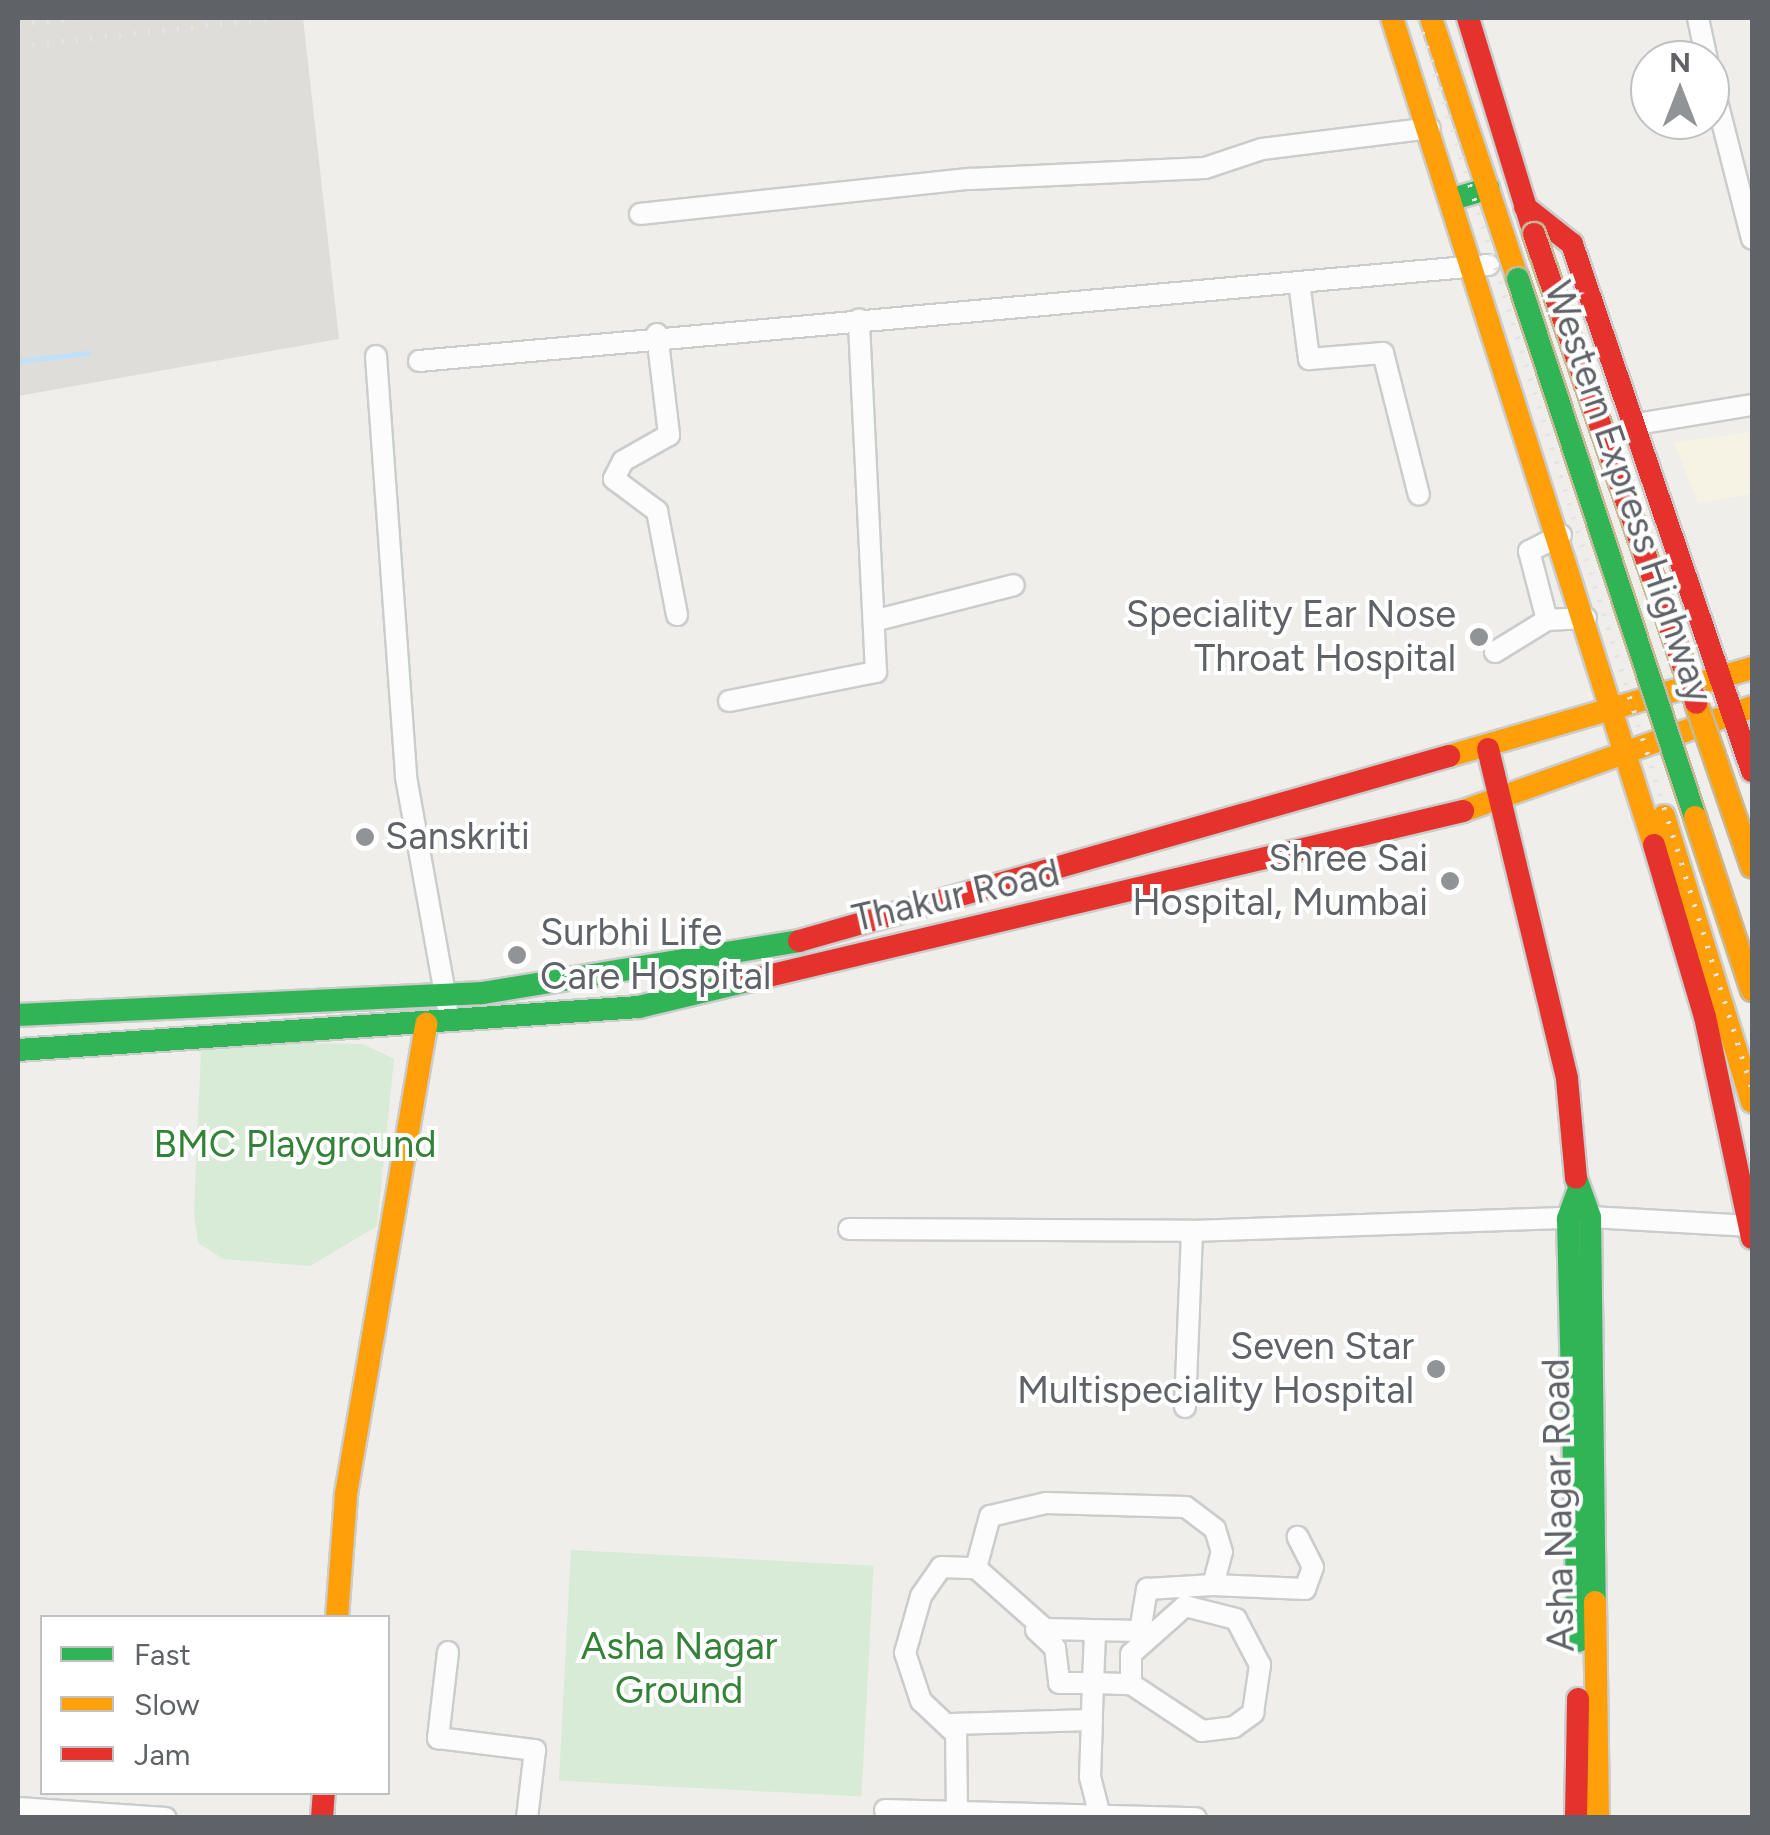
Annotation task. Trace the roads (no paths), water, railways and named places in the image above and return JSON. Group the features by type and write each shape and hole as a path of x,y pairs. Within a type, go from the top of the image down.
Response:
{"main road":[{"path":"1392,18 1454,199 1483,266 1621,710 1752,1102"},
{"name":"Western Express Highway","path":"1432,18 1752,990"},
{"name":"Western Express Highway","path":"1468,18 1534,234 1752,867"},
{"path":"1454,199 1488,188"},
{"path":"1526,208 1572,244 1721,674 1744,709 1752,771"},
{"path":"1496,210 1484,247 1483,266 1586,618 1621,710"},
{"path":"1621,710 1721,674 1752,668"},
{"name":"Thakur Road","path":"18,1050 638,1007 1500,802 1636,756 1744,709"},
{"name":"Thakur Road","path":"18,1015 434,996 661,969 891,918 1621,710"},
{"name":"Asha Nagar Road","path":"1488,749 1567,1078 1579,1218 1598,1818"},
{"path":"1636,756 1705,1018 1752,1232"},
{"path":"1326,795 1341,840"},
{"path":"891,918 904,944"},
{"path":"154,1040 155,1009"},
{"path":"337,1615 346,1494 426,1024"},
{"name":"Asha Nagar Road","path":"1576,1818 1579,1218"}],"street":[{"path":"640,214 970,179 1206,168 1262,149 1430,128"},
{"path":"1727,140 1752,239"},
{"path":"419,361 657,334 1483,266"},
{"path":"1299,282 1309,359 1383,353 1419,495"},
{"path":"729,701 876,672 877,620 859,318"},
{"path":"657,334 669,434 622,461 614,479 657,511 677,615"},
{"path":"376,356 404,761 434,996 426,1024"},
{"path":"1637,424 1752,405"},
{"path":"1547,620 1530,551 1561,535"},
{"path":"877,620 1014,584"},
{"path":"1495,652 1547,620 1586,618"},
{"path":"434,996 452,1022"},
{"path":"850,1228 1192,1231 1579,1218 1752,1232"},
{"path":"1185,1407 1192,1231"},
{"path":"1131,1684 1132,1654 1185,1606 1236,1620 1260,1665 1253,1714 1218,1731 1183,1725 1131,1684 1059,1683 1051,1642 981,1577 982,1532 1003,1507 1186,1507 1214,1529 1222,1552 1213,1585"},
{"path":"1092,1720 952,1724 921,1700 905,1653 929,1580 941,1566 981,1577 1045,1629 1143,1629 1147,1590 1213,1585 1305,1590 1313,1568 1298,1538"},
{"path":"1095,1632 1090,1778 1100,1816"},
{"path":"448,1652 438,1738 535,1750 527,1818"},
{"path":"952,1724 957,1812"},
{"path":"1074,1815 1090,1778"},
{"path":"18,1808 166,1818"},
{"path":"885,1810 1196,1818"}],"waterway":[{"path":"18,361 88,353"}],"railway":[{"path":"18,24 81,18"},
{"path":"18,46 273,18"},
{"path":"1418,18 1752,1089"}],"place":[{"name":"Speciality Ear Nose Throat Hospital","path":"1479,637"},
{"name":"Sanskriti","path":"365,837"},
{"name":"Shree Sai Hospital, Mumbai","path":"1450,881"},
{"name":"Surbhi Life Care Hospital","path":"517,955"},
{"name":"Seven Star Multispeciality Hospital","path":"1436,1369"}],"park label":[{"name":"BMC Playground","path":"295,1145"},
{"name":"Asha Nagar Ground","path":"679,1669"}]}
